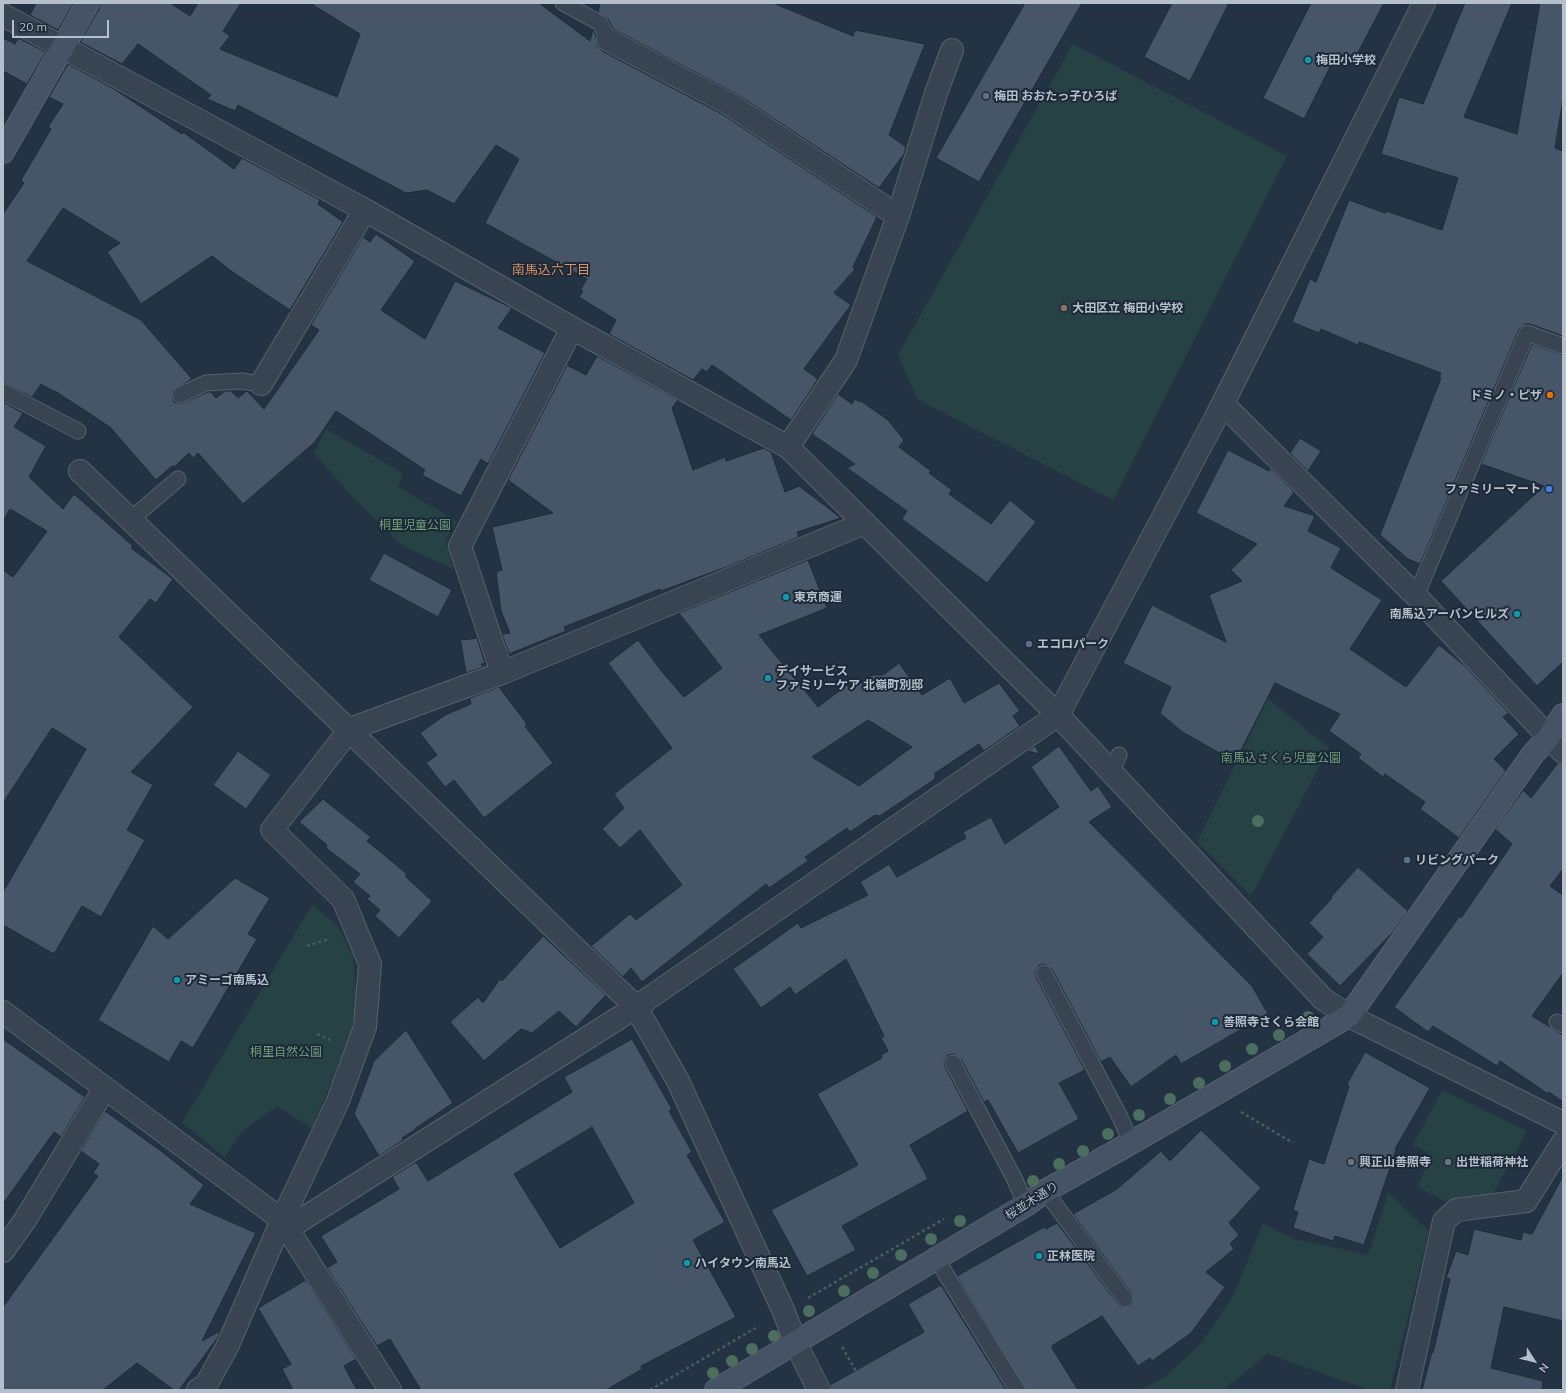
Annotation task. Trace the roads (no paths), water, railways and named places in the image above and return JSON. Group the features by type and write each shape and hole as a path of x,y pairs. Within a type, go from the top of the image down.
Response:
{"street":[{"path":"3,152 88,3"},
{"path":"284,1224 636,1007 1058,715 1223,404 1424,3"},
{"path":"3,15 366,210 572,328 788,448 1058,715 1115,763 1323,998 1350,1016 1563,1123"},
{"path":"608,40 728,103 898,216"},
{"path":"788,448 846,360 898,216 936,93 952,50"},
{"path":"261,384 366,210"},
{"path":"502,673 460,546 572,328"},
{"path":"1223,404 1416,596 1556,745"},
{"path":"80,471 350,729 636,1007 678,1081 784,1312 796,1344 819,1390"},
{"path":"198,1390 206,1385 228,1347 338,1101 365,1027 370,964 343,899 272,830 350,729 502,673 865,523"},
{"path":"1556,745 1563,714"},
{"path":"1350,1016 1533,754 1556,745"},
{"path":"3,1012 284,1224 390,1390"},
{"name":"桜並木通り","path":"716,1390 796,1344 1026,1205 1045,1191 1131,1144 1350,1016"},
{"path":"3,1251 25,1220 105,1088"},
{"path":"1407,1390 1444,1221 1456,1210 1526,1201 1563,1142"}],"lane":[{"path":"563,3 600,23 608,40"},
{"path":"1416,596 1527,333 1563,346"},
{"path":"180,395 206,382 242,380 261,384"},
{"path":"3,392 78,431"},
{"path":"130,520 178,479"},
{"path":"1044,973 1120,1117 1131,1144"},
{"path":"953,1064 1014,1178 1026,1205"},
{"path":"1045,1191 1125,1299"},
{"path":"936,1258 1017,1390"}],"place":[{"name":"梅田小学校","path":"1308,60"},
{"name":"梅田 おおたっ子ひろば","path":"986,96"},
{"name":"大田区立 梅田小学校","path":"1064,308"},
{"name":"ドミノ・ピザ","path":"1550,395"},
{"name":"ファミリーマート","path":"1549,489"},
{"name":"東京商運","path":"786,597"},
{"name":"南馬込アーバンヒルズ","path":"1517,614"},
{"name":"エコロパーク","path":"1029,644"},
{"name":"デイサービス ファミリーケア 北嶺町別邸","path":"768,678"},
{"name":"リビングパーク","path":"1407,860"},
{"name":"アミーゴ南馬込","path":"177,980"},
{"name":"善照寺さくら会館","path":"1215,1022"},
{"name":"興正山善照寺","path":"1351,1162"},
{"name":"出世稲荷神社","path":"1448,1162"},
{"name":"正林医院","path":"1039,1256"},
{"name":"ハイタウン南馬込","path":"687,1263"}],"district":[{"name":"南馬込六丁目","path":"551,270"}],"park label":[{"name":"桐里児童公園","path":"415,525"},
{"name":"南馬込さくら児童公園","path":"1281,758"},
{"name":"桐里自然公園","path":"286,1052"}]}
